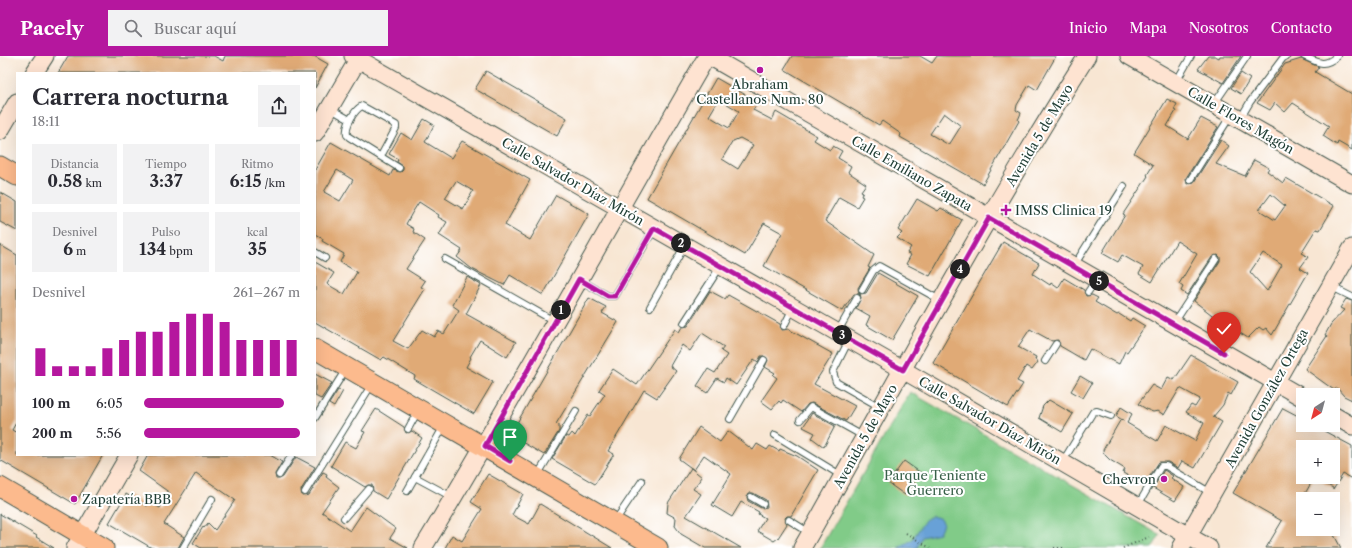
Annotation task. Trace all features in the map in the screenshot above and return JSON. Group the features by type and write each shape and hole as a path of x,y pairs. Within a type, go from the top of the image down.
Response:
{"main road":[{"path":"0,166 16,175"},
{"path":"316,350 419,410 485,446 658,548"},
{"path":"0,487 78,542 104,548"}],"street":[{"path":"35,72 44,56"},
{"path":"423,548 485,446 619,207 708,56"},
{"name":"Calle Emiliano Zapata","path":"708,56 1074,266 1092,286 1174,324 1296,394"},
{"name":"Avenida 5 de Mayo","path":"806,541 989,218 1044,124 1087,56"},
{"name":"Calle Flores Magón","path":"1129,56 1352,184"},
{"path":"316,131 357,57"},
{"name":"Calle Salvador Díaz Mirón","path":"357,57 1137,506 1184,542 1209,548"},
{"path":"0,131 16,104"},
{"name":"Avenida González Ortega","path":"1184,542 1352,248"},
{"path":"1340,419 1352,426"},
{"path":"78,542 128,456"}],"lane":[{"path":"1175,82 1191,56"},
{"path":"1214,104 1246,56"},
{"path":"1190,180 1236,117 1287,56"},
{"path":"1304,56 1320,64 1330,63 1337,56"},
{"path":"381,156 396,128 396,125 362,106 359,107 350,120 346,132 347,135 399,168"},
{"path":"329,108 350,120"},
{"path":"1074,266 1124,186"},
{"path":"579,279 608,296 615,296 654,228"},
{"path":"650,307 685,245"},
{"path":"316,253 324,258"},
{"path":"445,259 555,322"},
{"path":"1174,324 1216,259"},
{"path":"684,323 721,266"},
{"path":"862,290 872,271 879,266 942,302"},
{"path":"1329,286 1352,297"},
{"path":"857,298 833,372 833,377 836,382 881,408"},
{"path":"784,326 793,307"},
{"path":"1045,361 1056,344"},
{"path":"730,419 764,360"},
{"path":"316,416 346,368"},
{"path":"305,492 372,382"},
{"path":"800,420 810,407 865,437"},
{"path":"408,429 419,410"},
{"path":"536,477 576,411"},
{"path":"1062,463 1093,412 1097,411 1111,416"},
{"path":"406,491 445,424"},
{"path":"775,435 843,476"},
{"path":"279,475 291,456"},
{"path":"1137,506 1161,466 1166,466 1212,494"},
{"path":"415,477 453,498"},
{"path":"614,523 642,481"},
{"path":"344,518 369,489"},
{"path":"750,497 763,504"},
{"path":"183,548 212,499"},
{"path":"789,520 806,541"}],"path":[{"path":"906,533 930,548"},
{"path":"1123,548 1149,537"},
{"path":"1054,548 1064,548"}],"green space":[{"name":"Parque Teniente Guerrero","path":"910,392 1160,535 1152,548 820,548"}],"water":[{"path":"932,516 939,518 943,524 939,533 922,537 917,548 898,548 912,540 925,520"}],"building":[{"path":"68,56 214,56 223,61 225,56 314,56 328,64 316,86 316,72 59,72"},
{"path":"792,56 920,56 932,63 937,56 1056,56 1037,90 1029,85 1017,105 1016,110 1021,113 1018,120 1019,121 983,184 900,137 901,134 882,121 879,125 784,69","holes":["944,113 961,126 949,145 930,134"]},
{"path":"1208,56 1215,56 1219,58 1220,56 1241,56 1223,83 1198,69"},
{"path":"1301,59 1319,67 1315,72 1352,94 1352,150 1338,142 1337,145 1323,136 1329,126 1293,103 1285,112 1275,103 1270,110 1257,103 1285,64"},
{"path":"486,71 567,118 557,136 475,89"},
{"path":"1241,73 1250,79 1241,94 1231,88"},
{"path":"716,78 758,102 753,110 772,120 776,112 817,136 814,140 830,150 833,146 842,151 838,158 851,166 848,172 866,184 861,191 863,192 861,196 863,197 857,207 839,197 825,221 874,255 868,267 870,268 858,288 859,294 854,294 842,311 764,266 782,233 764,223 745,255 647,198","holes":["719,99 739,111 729,128 709,116","740,138 753,145 738,169 722,159 733,141"]},
{"path":"1167,99 1177,104 1174,110 1176,111 1167,126 1188,139 1201,118 1218,127 1186,178 1187,184 1194,182 1221,140 1229,146 1216,164 1245,176 1254,160 1269,168 1267,171 1283,183 1286,178 1334,206 1320,230 1316,229 1301,253 1308,257 1300,268 1308,273 1272,335 1266,328 1263,330 1259,327 1248,338 1216,318 1194,301 1220,261 1220,257 1218,255 1212,257 1187,295 1181,291 1183,287 1179,284 1197,254 1177,241 1152,282 1139,274 1143,267 1122,255 1118,262 1102,253 1125,215 1123,214 1148,176 1147,175 1153,165 1134,153","holes":["1271,194 1285,206 1275,220 1259,210","1263,253 1282,265 1267,291 1250,272"]},
{"path":"424,119 434,125 425,142 451,158 462,141 530,180 505,225 530,240 556,195 589,214 543,295 510,275 504,285 472,269 457,257 462,250 439,235 447,222 419,202 412,213 406,224 414,229 413,232 425,240 406,269 425,281 421,287 425,289 393,341 408,349 422,330 434,337 438,331 444,334 459,310 452,305 467,277 481,285 466,314 516,342 507,357 480,340 470,357 471,358 466,367 493,382 474,414 414,379 415,376 384,357 381,360 316,323 316,263 334,273 327,284 344,294 357,272 340,262 344,254 322,241 323,239 316,235 316,168 331,142 390,176 393,170 401,172 403,170 403,166 397,162 398,159 389,154 401,133 412,140","holes":["337,170 353,180 340,201 324,192","456,181 473,191 463,209 445,198"]},
{"path":"0,192 16,201 16,230 0,222"},
{"path":"917,199 938,211 941,208 962,220 930,276 906,264 911,255 907,253 911,247 897,238 902,233 898,230"},
{"path":"1003,242 1039,263 1033,274 1050,285 1051,283 1058,288 1064,278 1084,290 1086,296 1092,295 1098,298 1095,302 1117,315 1119,314 1130,321 1132,318 1145,326 1127,352 1125,351 1119,364 1090,349 1084,360 1060,346 1058,340 1052,341 1030,329 1018,347 1036,357 1035,360 1038,362 1032,370 1026,366 1017,381 1023,384 1008,407 933,363"},
{"path":"0,245 16,254 16,423 12,430 16,432 16,456 102,456 75,504 0,460"},
{"path":"878,273 918,296 892,340 866,325 870,316 856,308 861,298 860,294 866,293"},
{"path":"710,291 725,299 728,295 780,324 782,330 788,329 833,354 814,384 855,406 846,421 812,403 808,404 801,412 783,400 781,403 779,401 772,409 761,401 777,378 773,375 775,373 765,367 768,360 764,356 761,356 758,362 754,359 736,385 726,378 724,382 717,378 707,393 697,386 708,369 715,373 727,355 721,351 724,347 702,333 690,351 682,345 670,366 676,371 657,398 644,390 608,451 614,454 595,484 552,459 566,436 569,437 572,433 575,436 588,415 590,416 605,394 599,390 613,369 637,385 675,329 679,332 682,327 688,326"},
{"path":"589,298 606,307 602,313 618,322 556,424 559,425 559,431 544,455 510,435"},
{"path":"1346,299 1352,301 1352,400 1344,396 1340,391 1340,388 1331,388 1305,369 1327,336 1325,335 1331,324 1344,310 1340,308"},
{"path":"1191,355 1238,382 1231,395 1228,393 1223,405 1213,417 1222,422 1195,468 1182,461 1178,468 1168,462 1159,462 1144,485 1123,473 1125,469 1110,460 1104,454 1103,450 1121,419 1116,416 1121,407 1132,414 1127,423 1157,441 1166,425 1195,441 1204,423 1186,412 1191,405 1195,407 1200,399 1180,388 1164,415 1158,411 1153,412 1148,410 1138,404 1152,385 1161,390 1168,377 1174,380"},
{"path":"316,375 332,383 321,399 316,396"},
{"path":"1080,376 1092,383 1083,398 1071,391"},
{"path":"338,390 343,391 334,407 329,404"},
{"path":"1049,400 1073,414 1062,432 1039,418 1043,406"},
{"path":"1283,408 1296,415 1296,432 1326,432 1352,446 1352,479 1343,474 1340,479 1340,440 1296,440 1296,484 1311,484 1306,492 1296,492 1296,536 1335,536 1341,548 1266,548 1282,521 1233,493"},
{"path":"376,409 404,427 406,433 412,431 422,438 386,499 373,491 372,485 365,487 331,466 345,442 356,448 365,432 362,431"},
{"path":"812,413 835,426 824,447 812,438 815,433 803,427"},
{"path":"699,427 720,442 728,431 753,450 757,444 767,450 770,446 779,451 780,449 797,456 818,470 791,516 787,516 785,518 787,524 778,538 774,541 757,531 765,518 758,514 759,512 741,502 732,517 712,505 731,474 704,455 694,470 679,459","holes":["749,493 753,493 766,500 767,507 761,508 748,501 747,497"]},
{"path":"147,456 272,456 282,462 275,474 276,479 279,479 283,477 296,457 315,467 301,490 302,496 309,495 323,472 327,474 326,477 339,487 322,512 350,531 366,507 396,529 390,538 408,548 201,548 193,543 203,527 204,528 208,523 215,530 235,500 196,473 164,524 184,537 178,548 152,548 109,523 126,494 147,506 150,502 160,508 170,493 139,471"},
{"path":"904,461 921,473 905,495 888,483"},
{"path":"691,468 702,477 693,489 701,494 686,516 741,548 705,548 681,534 675,526 676,518 667,513 668,503"},
{"name":"Chevron","path":"1164,470 1173,476 1171,478 1184,487 1175,501 1153,488"},
{"path":"488,474 523,494 512,515 529,524 540,504 612,548 445,548 452,535 462,541 482,509 471,502"},
{"path":"1325,484 1337,484 1333,490 1333,488"},
{"path":"0,514 37,536 36,537 54,548 0,548"}],"place":[{"name":"Abraham Castellanos Num. 80","path":"760,70"},
{"name":"IMSS Clinica 19","path":"1006,210"},
{"name":"Chevron","path":"1164,479"},
{"name":"Zapatería BBB","path":"74,499"}],"route":[{"path":"510,461 485,446 579,279 608,296 615,296 644,248 654,228 903,370 989,218 1224,353"}]}
